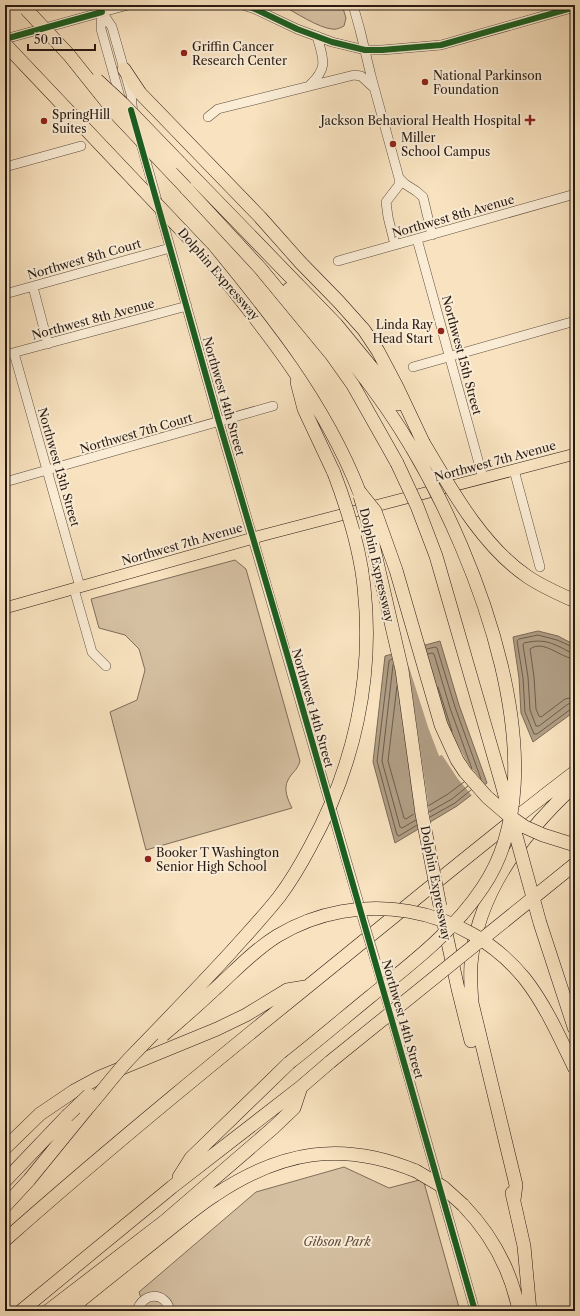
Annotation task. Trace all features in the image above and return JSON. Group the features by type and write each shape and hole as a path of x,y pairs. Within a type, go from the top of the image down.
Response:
{"highway":[{"path":"25,7 70,55 124,105 336,324 377,374 418,445 472,520 499,552 527,576 556,593 575,601"},
{"name":"Dolphin Expressway","path":"5,44 204,254 262,325 315,402 350,467 359,490 368,523 402,670 422,814 459,996 514,1200"},
{"path":"70,55 117,115 260,268 331,354 353,385 397,463 417,506 436,556 497,766 540,923 575,1030"},
{"path":"124,69 140,93 260,217 300,262 339,302 364,330 378,351 397,387 418,445 461,544 479,592 494,639 505,684 513,734 514,777 512,814 507,837 494,869 484,885 462,914 418,958 289,1063 191,1158 172,1187"},
{"path":"260,268 276,277 321,324 369,382 397,422 418,445"},
{"path":"6,1205 29,1180 127,1061 216,969 279,896 294,875 322,826 336,795 357,728 364,684 366,654 366,605 362,571 350,519 334,473 304,409 295,373"},
{"path":"359,490 375,511 385,537 441,725 457,760 465,772 487,797 508,815 525,826 544,835 575,845"},
{"path":"5,1240 33,1214 127,1134 305,987 526,809 575,772"},
{"path":"530,1311 524,1246 514,1200 516,1185 472,1003 471,978 473,949 486,901 509,861 546,813 575,785"},
{"path":"21,1311 172,1187 303,1085 575,864"},
{"path":"137,1051 149,1045 176,1024 216,989 248,957 278,935 325,915 378,908 407,911 437,918 461,928 495,950 513,966 534,992 551,1020 575,1068"},
{"path":"5,1148 40,1114 74,1091 108,1074 217,1029 246,1015 287,990 305,987"},
{"path":"5,1181 67,1116 119,1065 127,1061"},
{"path":"48,1311 165,1221 273,1128 294,1108 303,1085"},
{"path":"68,1311 214,1195 246,1177 272,1165 310,1155 341,1153 385,1159 416,1171 443,1187 464,1205 486,1232 498,1252 513,1286 520,1311"}],"main road":[{"name":"Northwest 7th Avenue","path":"5,608 252,538 575,454"}],"street":[{"path":"5,39 101,8 128,5"},
{"path":"243,5 297,29 332,42 365,50 396,50 441,45 575,7"},
{"path":"353,5 374,88 400,178 405,184 423,197 432,235"},
{"name":"Northwest 14th Street","path":"101,8 112,27 131,94 131,110 219,422 475,1311"},
{"name":"Northwest 14th Street","path":"101,8 101,29 120,96 131,110"},
{"path":"310,86 320,74 323,66 317,36"},
{"path":"208,117 218,109 354,75 361,76 374,88"},
{"path":"5,168 81,146"},
{"path":"395,245 386,202 398,185 400,178"},
{"name":"Northwest 8th Avenue","path":"338,261 575,194"},
{"name":"Northwest 15th Street","path":"418,239 484,478"},
{"name":"Northwest 8th Court","path":"5,294 170,248"},
{"path":"33,286 48,344"},
{"name":"Northwest 8th Avenue","path":"9,354 187,306"},
{"path":"413,367 575,321"},
{"name":"Northwest 13th Street","path":"9,354 47,471 92,652 106,666"},
{"name":"Northwest 7th Court","path":"5,482 273,406"},
{"path":"514,470 540,567"},
{"path":"137,1311 142,1301 152,1296 166,1302 170,1311"}],"green space":[{"path":"282,5 342,5 346,18 344,26 335,29 320,26"},
{"path":"235,560 246,569 300,761 288,780 286,787 292,808 146,850 110,712 137,700 145,670 139,649 125,635 99,628 91,599"},
{"name":"Gibson Park","path":"344,1167 389,1188 423,1179 460,1311 145,1311 139,1292 256,1192"}],"water":[{"path":"538,631 558,636 575,645 575,711 533,742 521,713 519,678 513,637"},
{"path":"440,641 459,705 487,783 457,806 395,843 373,762 385,656"}],"pier":[{"path":"423,644 450,731 467,762 486,786 473,797 458,779 442,755 439,756 408,664 431,824 420,831 396,673 391,653"}],"cycle path":[{"path":"243,5 255,9 297,29 332,42 365,50 441,45 575,7"},
{"path":"5,39 102,12"},
{"path":"131,110 219,422 475,1311"}],"place":[{"name":"Griffin Cancer Research Center","path":"184,53"},
{"name":"National Parkinson Foundation","path":"425,82"},
{"name":"Jackson Behavioral Health Hospital","path":"530,120"},
{"name":"SpringHill Suites","path":"44,121"},
{"name":"Miller School Campus","path":"393,144"},
{"name":"Linda Ray Head Start","path":"441,331"},
{"name":"Booker T Washington Senior High School","path":"148,859"}]}
